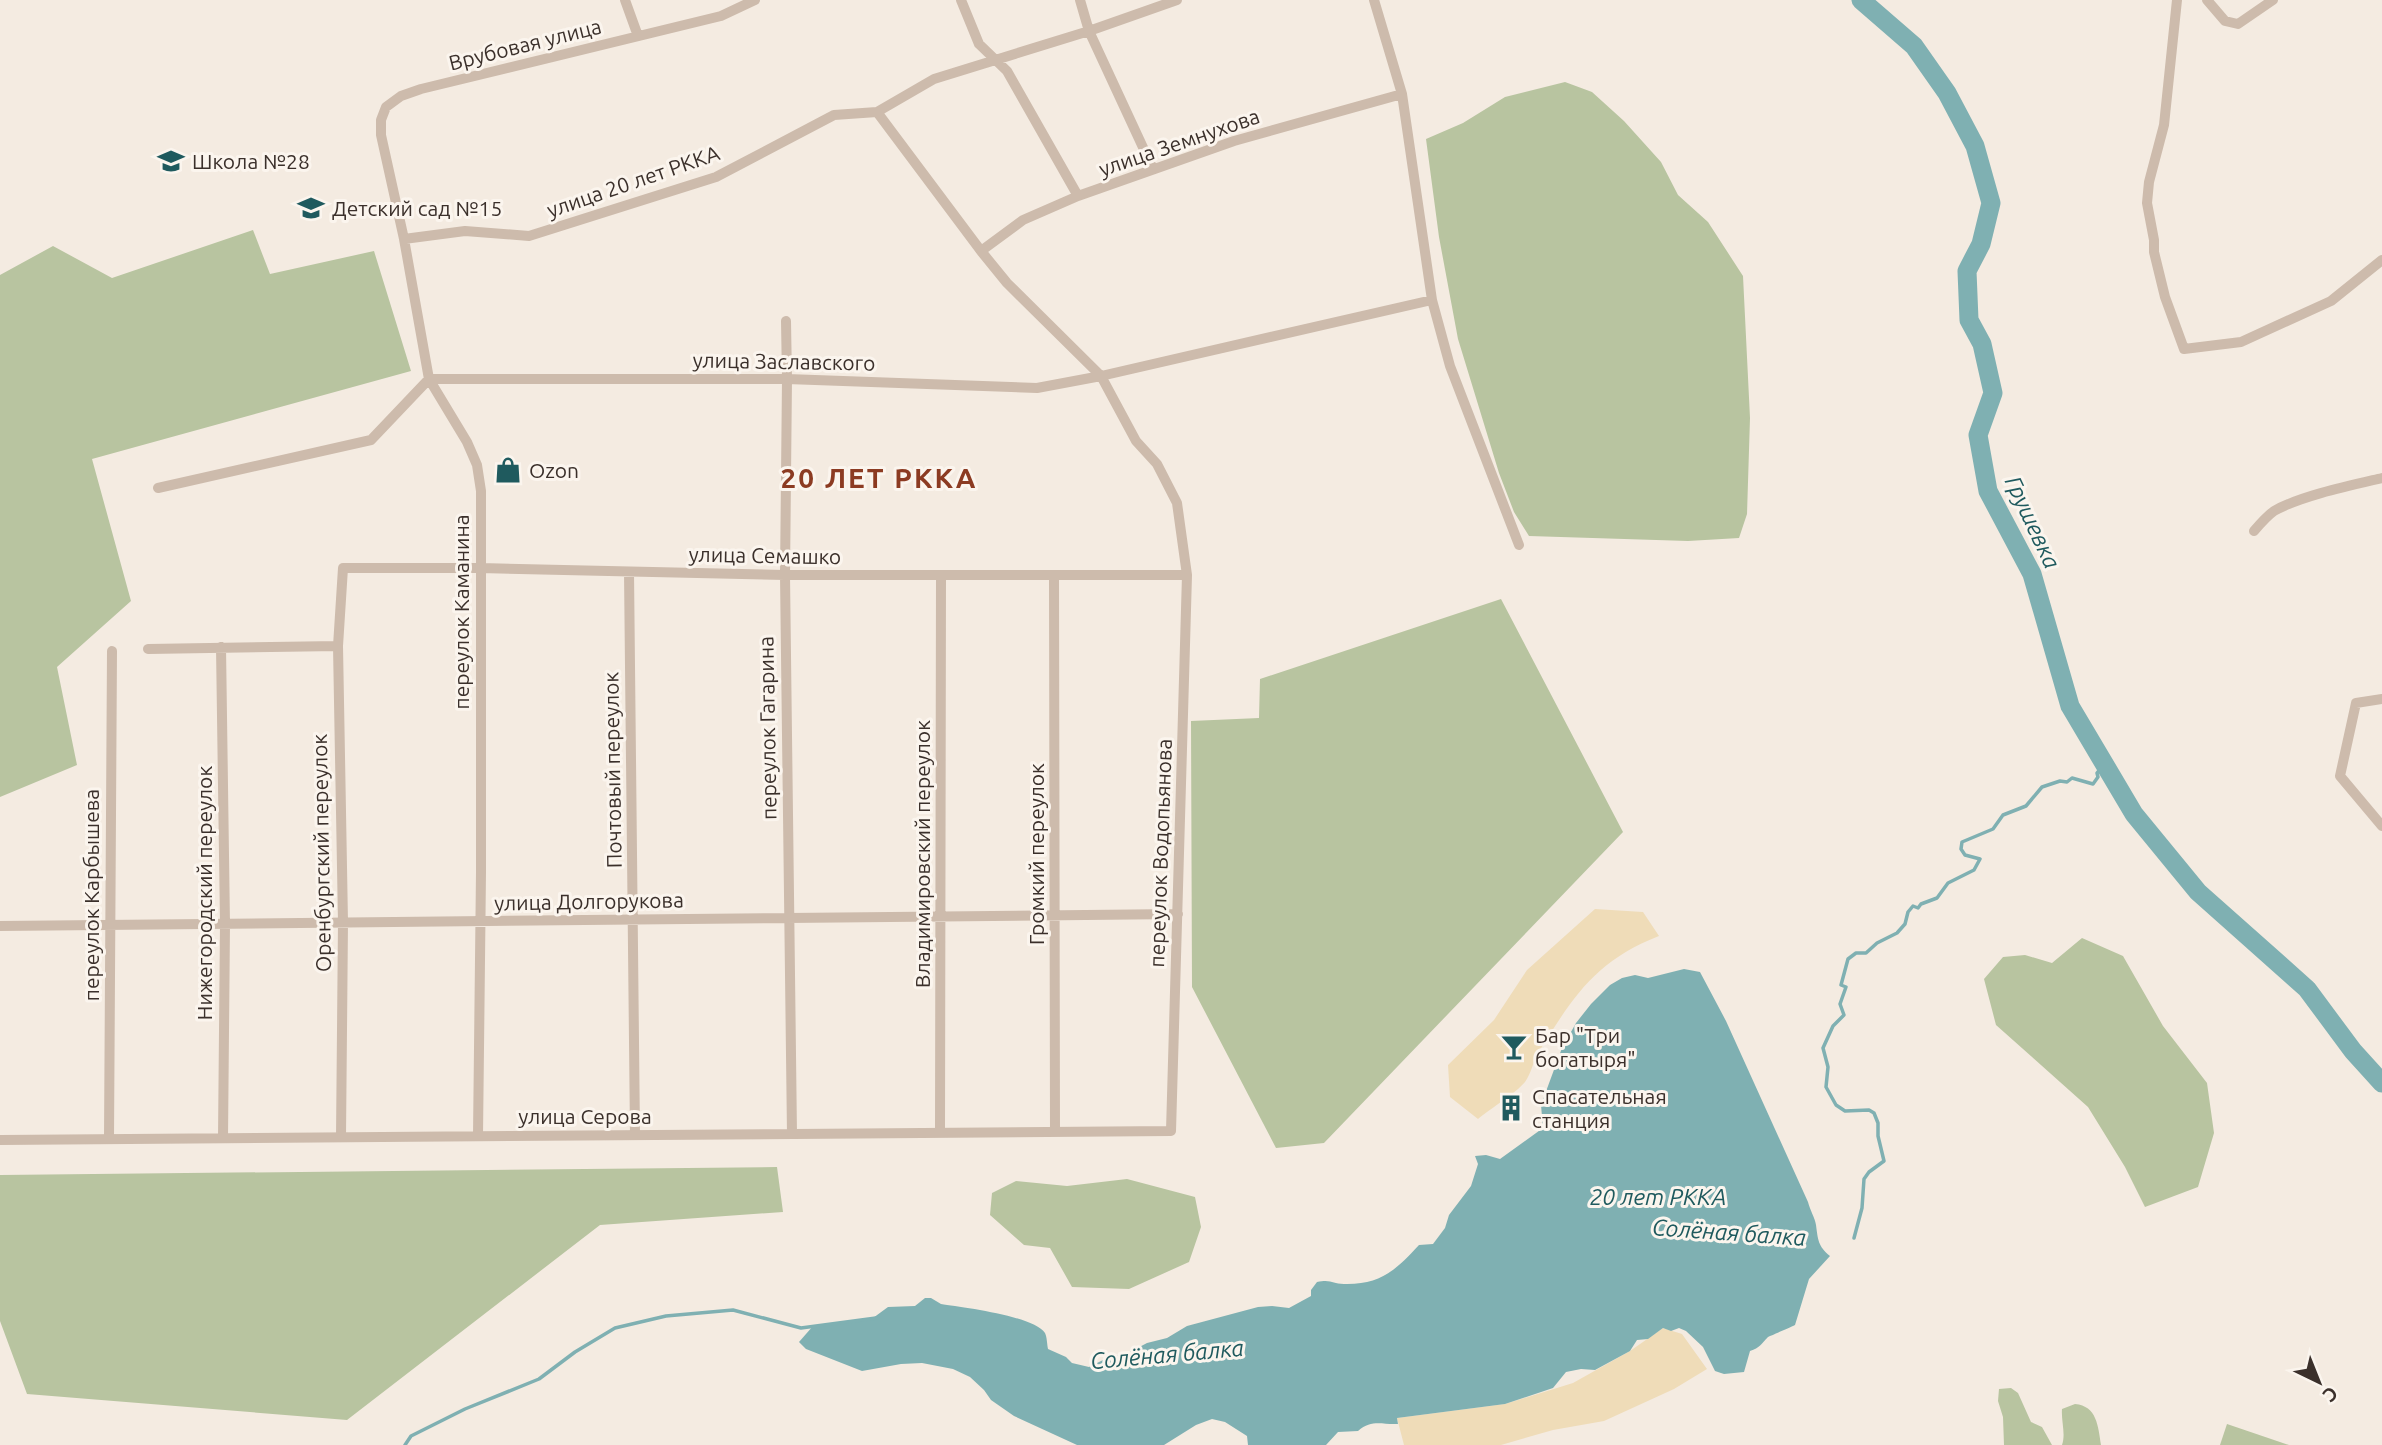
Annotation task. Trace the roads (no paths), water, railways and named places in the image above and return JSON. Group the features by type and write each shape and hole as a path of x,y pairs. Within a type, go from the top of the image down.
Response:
{"street":[{"path":"625,0 638,36"},
{"name":"Врубовая улица","path":"386,107 401,96 421,89 721,16 755,0"},
{"path":"961,0 979,44 1007,71 1078,196"},
{"path":"1080,0 1088,31 1153,169"},
{"name":"улица 20 лет РККА","path":"404,239 464,231 528,236 716,177 834,115 877,112 934,79 1177,0"},
{"path":"1374,0 1402,94 1432,300 1450,366 1519,545"},
{"path":"2177,0 2171,82 2164,125 2149,182 2147,203 2154,252 2165,297 2184,349 2241,342 2331,301 2382,260"},
{"path":"2207,0 2225,21 2238,24 2273,0"},
{"name":"улица Земнухова","path":"981,251 1023,220 1078,196 1234,141 1402,94"},
{"name":"переулок Каманина","path":"386,107 381,135 404,239 429,379 467,442 477,465 481,491 478,1136"},
{"name":"переулок Водопьянова","path":"877,112 1007,283 1101,376 1136,441 1157,464 1177,503 1187,575 1171,1131"},
{"name":"улица Заславского","path":"429,379 788,379 1037,388 1101,376 1432,300"},
{"name":"переулок Гагарина","path":"786,321 788,379 785,575 792,1134"},
{"path":"158,488 371,440 429,379"},
{"path":"2254,531 2272,512 2286,506 2382,478"},
{"name":"улица Семашко","path":"343,568 480,568 785,575 1187,575"},
{"name":"Оренбургский переулок","path":"341,1137 342,922 338,646 343,568"},
{"name":"Почтовый переулок","path":"629,572 635,1135"},
{"name":"Владимировский переулок","path":"940,1133 941,576"},
{"name":"Громкий переулок","path":"1054,576 1055,1132"},
{"path":"148,649 338,646"},
{"name":"Нижегородский переулок","path":"221,647 225,924 223,1138"},
{"name":"переулок Карбышева","path":"109,1139 112,651"},
{"path":"2382,699 2356,703 2340,776 2382,825"},
{"name":"улица Долгорукова","path":"0,926 1178,914"},
{"name":"улица Серова","path":"0,1140 1171,1131"}],"water":[{"name":"20 лет РККА","path":"1684,969 1700,972 1726,1021 1808,1202 1819,1242 1830,1256 1809,1279 1795,1325 1768,1337 1750,1351 1744,1372 1724,1374 1715,1371 1703,1347 1686,1331 1663,1328 1648,1339 1637,1340 1630,1351 1595,1370 1566,1372 1553,1388 1505,1404 1397,1418 1398,1424 1373,1424 1358,1431 1338,1432 1326,1445 1248,1445 1247,1436 1225,1422 1212,1419 1196,1425 1164,1445 1077,1445 1014,1416 991,1400 970,1377 953,1369 922,1363 862,1371 806,1349 799,1342 813,1326 873,1318 888,1307 915,1306 925,1298 931,1298 941,1304 996,1313 1027,1322 1045,1333 1048,1349 1066,1357 1072,1363 1089,1367 1147,1343 1167,1338 1187,1326 1258,1307 1289,1308 1311,1296 1311,1290 1317,1282 1357,1284 1377,1279 1395,1269 1419,1245 1433,1244 1445,1228 1449,1215 1471,1186 1478,1164 1475,1156 1486,1155 1500,1159 1543,1128 1541,1105 1562,1048 1591,1004 1610,985 1622,978 1635,975 1648,978"}],"waterway":[{"name":"Грушевка","path":"1861,0 1914,46 1947,93 1975,146 1991,203 1981,244 1967,271 1969,320 1982,344 1993,393 1978,435 1988,491 2032,574 2070,706 2134,814 2198,892 2307,989 2353,1051 2382,1083"},
{"name":"Солёная балка","path":"1854,1238 1862,1208 1864,1179 1884,1161 1874,1113 1869,1110 1845,1111 1836,1105 1826,1087 1828,1067 1823,1048 1833,1026 1844,1015 1840,1004 1846,987 1841,985 1848,959 1856,953 1866,953 1877,943 1897,933 1905,924 1908,912 1913,906 1918,908 1921,904 1937,898 1948,883 1974,870 1980,859 1965,855 1961,849 1962,842 1993,829 2003,815 2026,806 2042,787 2060,781 2067,782 2072,778 2093,784 2104,764"},
{"name":"Солёная балка","path":"405,1445 411,1436 465,1409 539,1379 575,1352 615,1328 666,1316 733,1310 801,1328 876,1318"}],"place":[{"name":"Школа №28","path":"171,161"},
{"name":"Детский сад №15","path":"311,208"},
{"name":"Ozon","path":"508,470"},
{"name":"Бар \"Три богатыря\"","path":"1514,1047"},
{"name":"Спасательная станция","path":"1511,1108"}],"district":[{"name":"20 ЛЕТ РККА","path":"879,477"}]}
